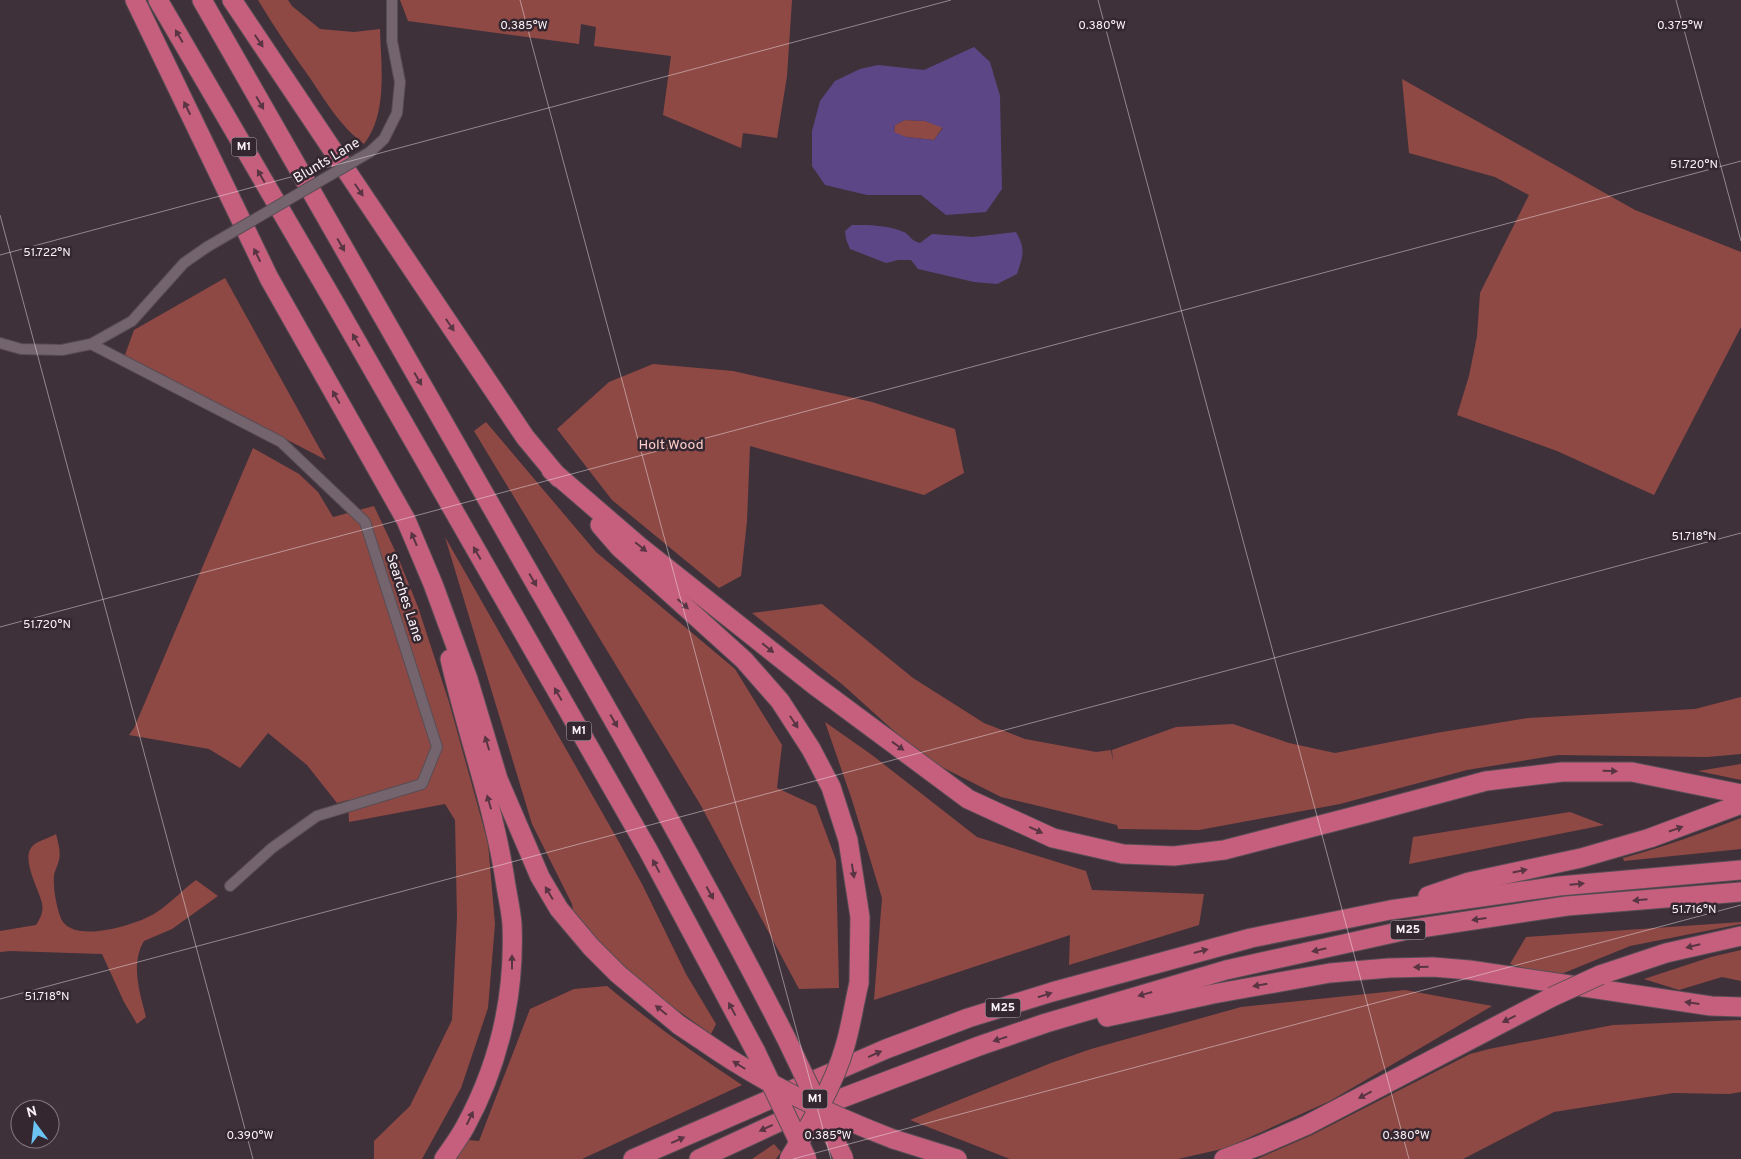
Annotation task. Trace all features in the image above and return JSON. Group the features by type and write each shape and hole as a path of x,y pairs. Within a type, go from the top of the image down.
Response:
{"highway":[{"path":"135,0 268,278 406,520 433,584 468,680 498,779 540,878 559,909 591,947 618,974 679,1025 752,1073 824,1112 893,1139 957,1159"},
{"name":"M1","path":"158,0 333,300 643,842 756,1052 807,1159"},
{"name":"M1","path":"202,0 359,278 653,787 786,1038 844,1159"},
{"path":"232,0 525,437 551,470 620,548 744,660 780,701 812,750 831,787 848,840 860,917 859,983 845,1047 810,1124 788,1159"},
{"path":"551,470 639,546 813,684 968,799 1053,838 1124,854 1174,856 1224,850 1486,781 1562,772 1632,772 1741,794"},
{"path":"433,584 457,691 494,822 504,866 512,922 512,974 504,1030 487,1082 465,1129 444,1159"},
{"name":"M25","path":"1390,910 1469,882 1581,858 1624,846 1697,822 1741,804"},
{"name":"M25","path":"633,1159 886,1049 968,1018 1052,992 1251,938 1390,910 1559,886 1741,870"},
{"name":"M25","path":"699,1159 778,1122 979,1046 1046,1023 1226,970 1407,930 1567,906 1741,892"},
{"path":"1224,1159 1262,1146 1306,1125 1600,974 1666,952 1741,936"},
{"name":"M25","path":"1046,1023 1114,1016 1213,994 1330,973 1389,968 1433,967 1469,970 1711,1006 1741,1006"}],"street":[{"name":"Blunts Lane","path":"0,343 21,350 62,350 90,344 132,321 184,263 207,247 370,152 384,139 397,113 400,82 392,41 392,0"},
{"name":"Searches Lane","path":"90,344 281,442 365,522 437,747 422,784 317,816 272,848 230,886"}],"green space":[{"path":"258,0 288,0 292,6 320,29 354,32 380,29 382,74 380,104 372,132 364,144 334,114"},
{"path":"400,0 792,0 787,76 777,138 743,133 741,148 663,115 671,56 594,46 596,27 581,24 579,44 408,21"},
{"path":"1402,79 1635,210 1741,252 1741,327 1654,495 1557,451 1457,415 1469,376 1477,336 1480,293 1529,195 1495,177 1409,153"},
{"path":"905,120 925,121 943,127 934,140 906,137 894,133 895,125"},
{"path":"225,278 326,460 125,355 134,330"},
{"name":"Holt Wood","path":"653,364 733,371 872,402 955,429 964,473 924,495 750,446 747,521 741,576 719,588 612,500 557,429 609,382"},
{"path":"486,422 596,552 735,669 782,745 777,788 816,806 836,860 839,988 799,989 700,804 474,431"},
{"path":"253,448 299,474 318,492 333,517 374,506 397,555 418,607 449,702 488,843 495,924 488,1008 461,1088 422,1159 374,1159 374,1141 410,1106 452,1020 457,917 455,820 445,804 349,822 348,800 337,803 307,765 268,733 240,768 209,749 129,735 134,728"},
{"path":"445,537 643,886 686,974 716,1024 711,1034 656,995 612,956 573,911 572,904 532,824"},
{"path":"822,604 913,678 984,723 1025,739 1096,752 1111,750 1113,762 1112,750 1176,727 1233,724 1289,743 1335,753 1436,733 1528,718 1695,709 1741,697 1741,754 1707,757 1558,755 1467,770 1340,804 1199,830 1118,829 1117,825 1001,797 924,758 843,685 752,613"},
{"path":"825,722 872,755 977,837 1086,871 1092,890 1204,894 1199,925 1069,965 1070,935 874,1000 882,898 852,800"},
{"path":"1741,764 1741,780 1698,771"},
{"path":"1570,812 1604,825 1409,864 1413,837"},
{"path":"1741,818 1741,849 1624,861 1623,858"},
{"path":"56,834 60,853 54,875 56,901 60,916 66,925 77,930 90,932 106,930 121,927 148,917 196,880 218,896 172,929 144,941 140,950 137,969 139,988 146,1017 137,1024 124,1002 102,954 0,952 0,931 36,925 40,918 42,903 31,872 28,856 30,849 35,844"},
{"path":"1741,922 1741,924 1630,946 1554,977 1510,964 1526,937"},
{"path":"1741,950 1741,981 1722,977 1679,990 1644,979 1711,957"},
{"path":"607,986 707,1062 742,1085 582,1159 456,1159 468,1140 479,1141 530,1009 574,989"},
{"path":"1405,990 1492,1006 1330,1101 1226,1148 1178,1159 1010,1159 910,1120 1051,1063 1091,1049 1241,1007"},
{"path":"1741,1020 1741,1092 1729,1094 1673,1093 1554,1112 1463,1159 1257,1159 1312,1135 1470,1054 1613,1025"},
{"path":"774,1144 781,1152 776,1159 752,1159"}],"shaded area":[{"path":"974,47 990,62 1000,96 1002,189 986,212 946,215 921,195 867,195 825,185 812,166 812,131 820,101 835,81 860,69 878,65 924,70","holes":["905,120 925,121 943,128 934,140 906,137 894,132 895,125"]},
{"path":"852,225 892,228 904,232 920,243 932,234 973,237 1016,232 1021,243 1022,257 1017,274 997,284 974,282 918,269 911,260 898,260 886,263 850,249 845,231"}]}
